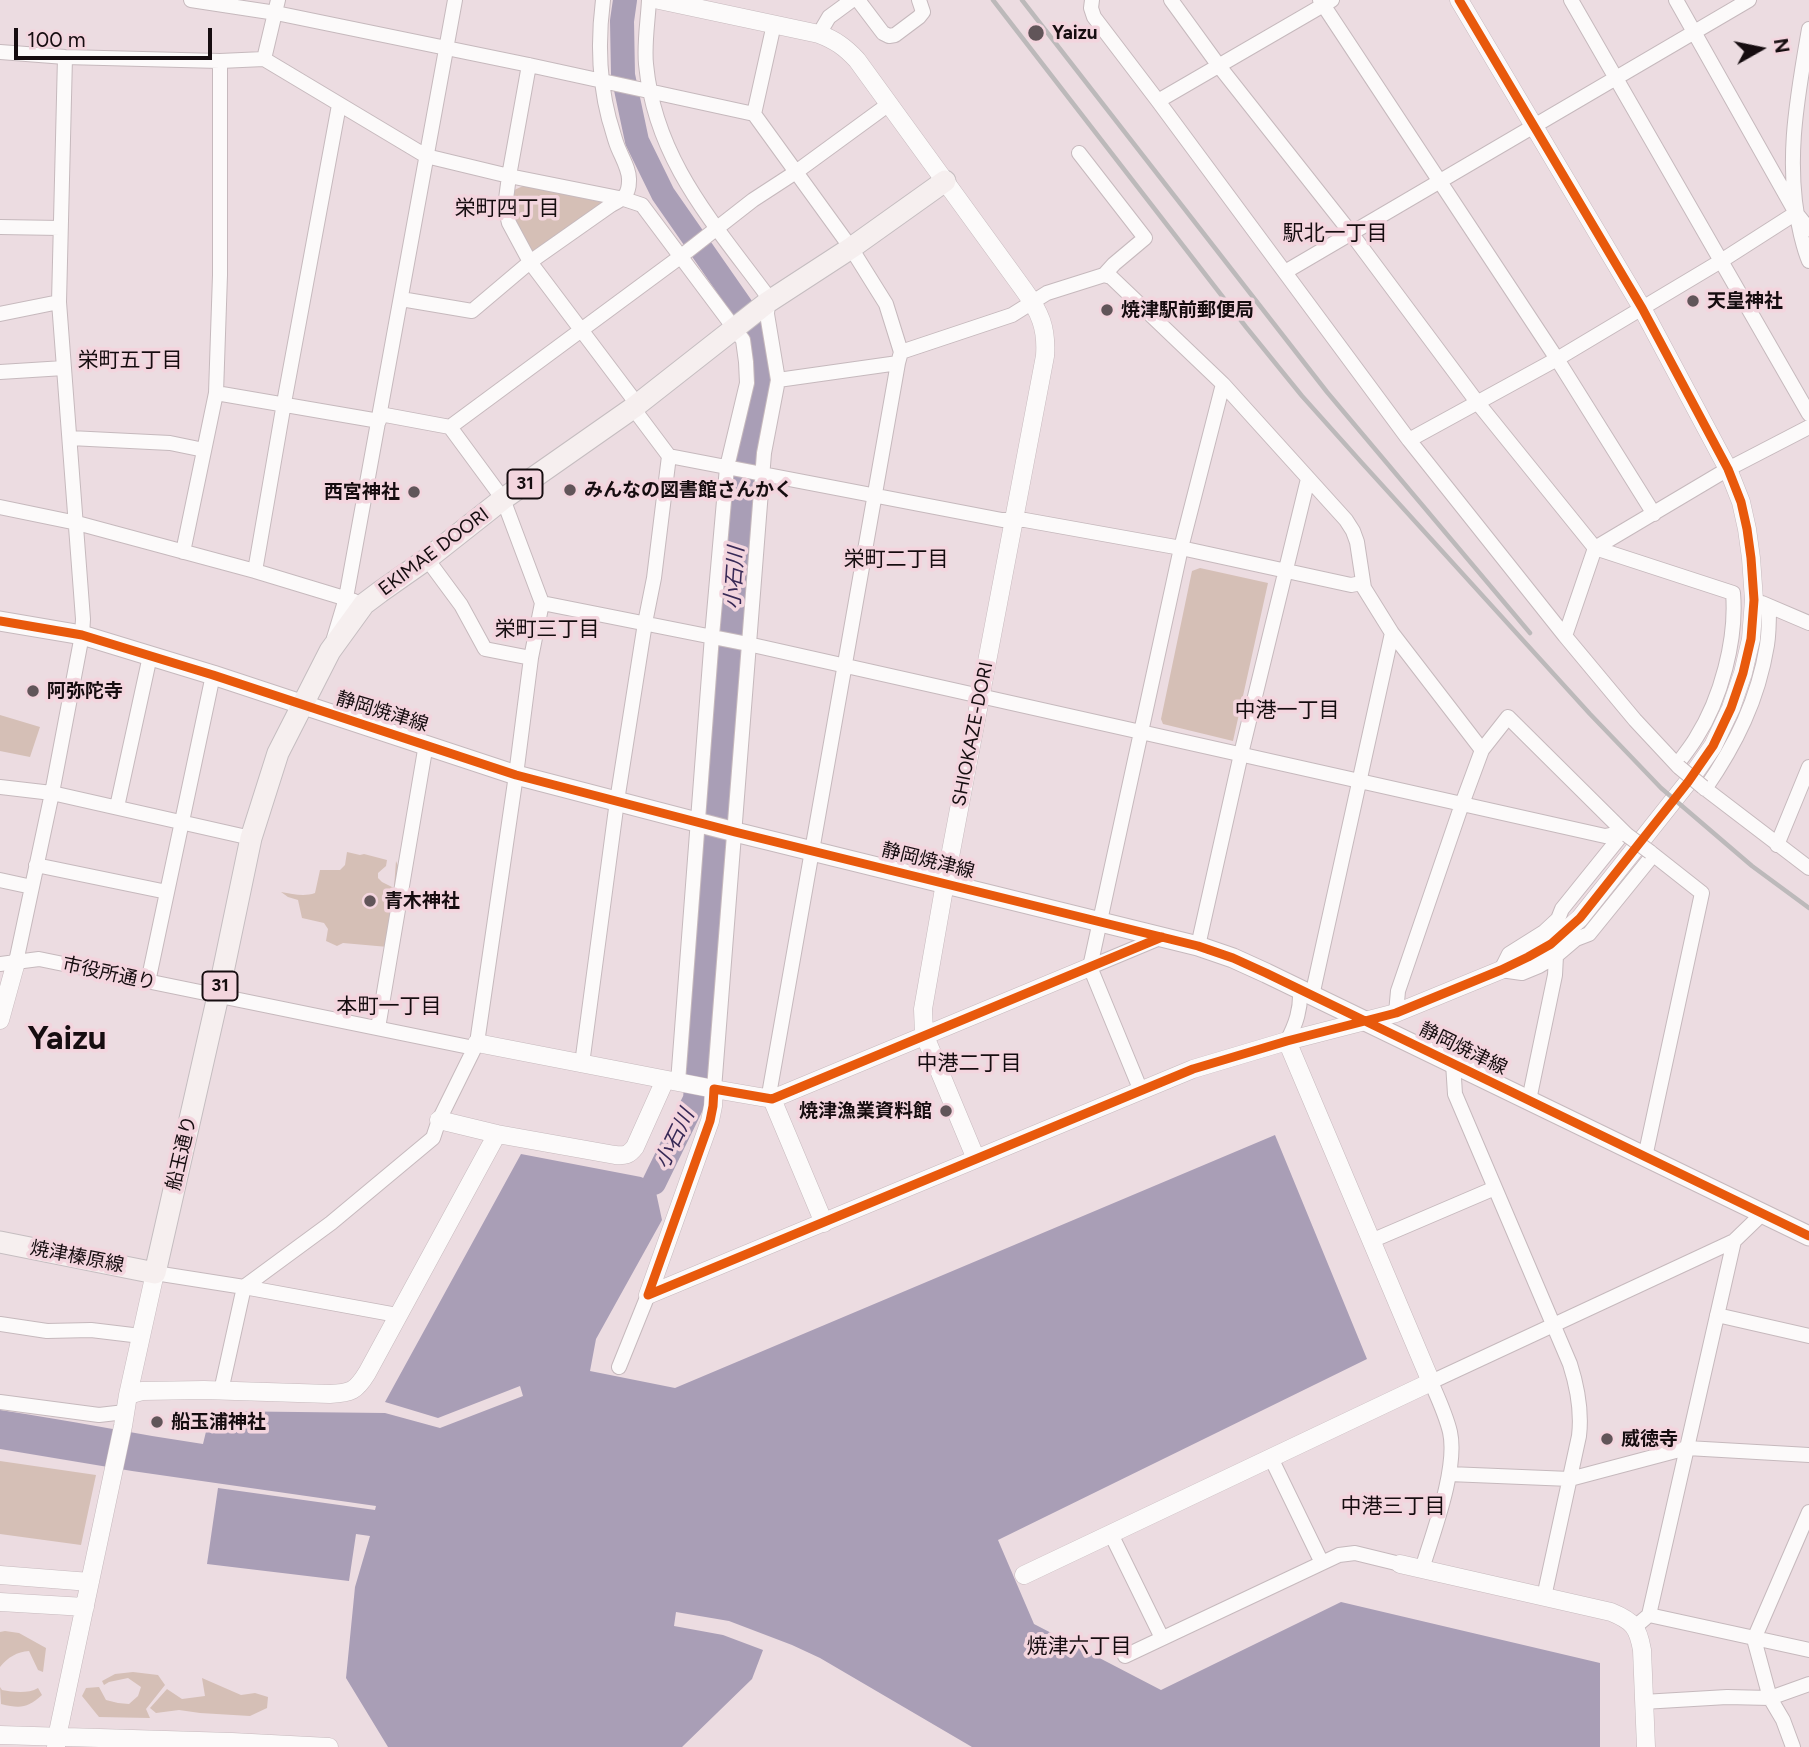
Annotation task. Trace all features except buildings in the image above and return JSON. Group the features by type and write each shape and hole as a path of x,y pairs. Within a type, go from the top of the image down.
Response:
{"main road":[{"name":"31","path":"736,326 945,181"},
{"name":"EKIMAE DOORI","path":"302,705 355,601 428,559 503,499 635,406 736,326"},
{"name":"静岡焼津線","path":"0,621 82,635 516,775 1198,946 1233,958 1809,1237"},
{"name":"船玉通り","path":"155,1273 251,838 278,753 302,705"},
{"name":"焼津榛原線","path":"0,1242 155,1273"}],"street":[{"path":"191,0 277,7 446,49 754,114 851,248 886,304 900,358 771,1089 772,1099 824,1223"},
{"path":"0,507 77,523 355,601 379,418 455,0"},
{"path":"401,299 472,311 530,262 611,205 624,199 630,177 611,124 600,33 603,0"},
{"path":"619,1367 648,1295 713,1106 711,1088 761,473 778,380 764,305 766,294 713,232 668,150 644,91 649,0"},
{"name":"SHIOKAZE-DORI","path":"659,0 818,34 846,47 1032,302 1042,320 1045,356 923,1009 924,1034 976,1160"},
{"path":"818,34 829,17 852,0"},
{"path":"858,0 883,33 889,36 895,35 919,18 923,12 919,0"},
{"path":"1092,0 1094,17 1409,440 1565,636 1635,720 1678,766 1809,868"},
{"path":"1171,0 1219,66 1351,233 1477,402 1595,548 1733,593 1735,610 1721,680 1697,737 1678,766"},
{"path":"1459,0 1642,309 1728,469 1741,502 1762,603 1767,644 1760,678 1747,716 1727,756 1704,788"},
{"path":"1571,0 1809,414"},
{"path":"1676,0 1796,213 1809,229"},
{"path":"1285,272 1749,0"},
{"path":"1158,101 1325,2 1438,181 1557,359 1654,514"},
{"path":"264,59 277,7"},
{"path":"754,114 774,24"},
{"path":"1809,29 1792,142 1796,213 1809,261"},
{"path":"0,52 65,57 220,61 264,59 426,156 642,205 684,254 736,326 743,340 747,383 729,467 713,636 700,823 675,1082 635,1147 630,1154 623,1156 497,1134 439,1120"},
{"path":"0,1020 8,963 32,887 82,635 77,523 59,302 65,57"},
{"path":"183,552 216,393 220,275 220,61"},
{"path":"529,65 505,207 509,223 530,262 669,456 654,578 617,801 582,1064"},
{"path":"216,393 450,427 753,200 889,104"},
{"path":"255,571 340,105"},
{"path":"778,380 900,358 1012,315 1047,293 1104,275 1145,238 1079,153"},
{"path":"1409,440 1557,359 1796,213"},
{"path":"0,226 60,228"},
{"path":"1104,275 1111,278 1223,383 1346,520 1357,542 1364,588 1392,634 1482,750"},
{"path":"0,314 59,302"},
{"path":"0,372 64,368"},
{"path":"1141,1091 1090,967 1181,548 1223,383"},
{"path":"221,1391 244,1287 331,1223 433,1138 439,1120 476,1045 531,658 542,603 503,499 450,427"},
{"path":"1565,636 1595,548 1728,469 1809,428"},
{"path":"70,438 170,443 204,450"},
{"path":"669,456 1002,520 1025,520 1181,548 1351,585 1362,583"},
{"path":"1198,946 1241,754 1308,480"},
{"path":"428,559 461,605 485,649 531,658"},
{"path":"542,603 747,643 1605,836 1625,833"},
{"path":"1762,603 1809,623"},
{"path":"648,1295 1193,1069 1396,1013 1501,970 1550,943 1580,918 1713,746 1731,708 1743,673 1762,603"},
{"path":"1287,1041 1306,993 1392,634"},
{"path":"117,807 150,656"},
{"path":"148,982 212,675"},
{"path":"1396,1013 1398,991 1482,750 1508,717 1625,833 1702,893 1645,1157"},
{"path":"378,1028 426,744"},
{"path":"1777,845 1809,767"},
{"path":"0,787 52,793 251,838"},
{"path":"1501,970 1509,954 1544,932 1558,919 1562,909 1625,833"},
{"path":"1501,970 1522,973 1539,966 1576,939 1589,934 1651,853"},
{"path":"36,865 167,892"},
{"path":"0,880 32,887"},
{"path":"476,1045 772,1099 1162,937"},
{"path":"1529,1100 1555,975 1556,956"},
{"name":"市役所通り","path":"8,963 38,959 378,1028 476,1045"},
{"path":"1287,1041 1444,1413 1450,1434 1452,1448 1449,1474 1422,1569"},
{"path":"1453,1063 1455,1094 1570,1364 1579,1400 1581,1419 1544,1597"},
{"path":"0,1402 99,1415 125,1411 142,1391 330,1394 353,1390 367,1373 497,1134"},
{"path":"1371,1241 1495,1188"},
{"path":"1024,1575 1734,1241 1762,1214"},
{"path":"1646,1747 1642,1650 1639,1636 1687,1448 1734,1241"},
{"path":"155,1273 397,1315"},
{"name":"船玉通り","path":"57,1742 155,1273"},
{"path":"1717,1315 1809,1336"},
{"path":"0,1324 47,1331 91,1330 141,1336"},
{"path":"1449,1474 1570,1479 1687,1448 1809,1455"},
{"path":"1271,1458 1322,1563"},
{"path":"1793,1747 1783,1720 1770,1698 1754,1639 1809,1512"},
{"path":"1111,1534 1162,1638"},
{"path":"1125,1656 1346,1553 1611,1612 1625,1618 1809,1650"},
{"path":"0,1575 90,1583"},
{"path":"0,1602 85,1607"},
{"path":"1643,1702 1770,1698 1809,1684"},
{"path":"0,1735 57,1742 328,1747"}],"shaded area":[{"path":"523,186 606,203 534,256 520,232 513,210 512,191"},
{"path":"1200,568 1268,583 1233,741 1163,724 1161,719 1192,571"},
{"path":"0,715 40,727 30,757 0,751"},
{"path":"347,852 387,860 386,866 378,873 378,878 394,888 396,861 399,868 388,947 343,943 337,946 326,941 328,929 324,923 302,918 298,900 281,892 303,895 315,893 320,870 340,870 345,865"},
{"path":"1275,1135 1367,1359 998,1540 1034,1624 1161,1690 1341,1602 1600,1663 1600,1747 972,1747 820,1658 792,1645 729,1621 676,1612 674,1626 723,1635 763,1650 752,1679 682,1747 388,1747 346,1678 355,1587 370,1536 356,1534 349,1581 207,1564 218,1488 375,1510 376,1506 0,1449 0,1410 203,1444 211,1411 385,1413 440,1428 523,1396 520,1386 438,1418 385,1402 521,1154 641,1177 654,1183 662,1220 596,1339 590,1371 675,1388"},
{"path":"0,1461 96,1475 81,1545 0,1534"},
{"path":"0,1632 19,1633 46,1648 43,1672 38,1670 29,1651 13,1656 0,1667"},
{"path":"133,1672 158,1675 165,1685 146,1709 150,1718 99,1717 82,1696 86,1688 99,1687 106,1700 129,1704 138,1696 141,1687 128,1678 104,1685 102,1681 115,1674"},
{"path":"202,1678 241,1695 255,1693 268,1697 267,1708 250,1716 179,1710 156,1713 150,1708 167,1689 182,1699 205,1696"},
{"path":"0,1687 2,1690 20,1692 38,1688 42,1695 23,1706 8,1706 1,1704"}],"waterway":[{"name":"小石川","path":"625,0 622,21 623,75 637,141 663,194 750,319 756,334 762,384 743,482 695,1099 654,1183"}],"railway":[{"path":"993,0 1246,327 1302,396 1362,463 1590,714 1661,788 1752,866 1809,908"},
{"path":"1022,0 1327,392 1530,633"}],"cycle path":[{"path":"1162,937 772,1099 714,1089 710,1121 648,1295 1193,1069 1396,1013 1528,957 1551,944 1580,918 1688,782 1713,746 1731,708 1751,639 1754,600 1751,558 1741,502 1728,469 1642,308 1459,0"},
{"path":"0,621 82,635 213,675 516,775 1198,946 1266,973 1809,1236"}],"place":[{"name":"Yaizu","path":"1036,33"},
{"name":"天皇神社","path":"1693,301"},
{"name":"焼津駅前郵便局","path":"1107,310"},
{"name":"みんなの図書館さんかく","path":"570,490"},
{"name":"西宮神社","path":"414,492"},
{"name":"阿弥陀寺","path":"33,691"},
{"name":"青木神社","path":"370,901"},
{"name":"焼津漁業資料館","path":"946,1111"},
{"name":"船玉浦神社","path":"157,1422"},
{"name":"威徳寺","path":"1607,1439"}],"district":[{"name":"栄町四丁目","path":"507,209"},
{"name":"駅北一丁目","path":"1335,234"},
{"name":"栄町五丁目","path":"130,361"},
{"name":"栄町二丁目","path":"896,560"},
{"name":"栄町三丁目","path":"547,630"},
{"name":"中港一丁目","path":"1287,711"},
{"name":"本町一丁目","path":"389,1007"},
{"name":"Yaizu","path":"67,1039"},
{"name":"中港二丁目","path":"969,1064"},
{"name":"中港三丁目","path":"1393,1507"},
{"name":"焼津六丁目","path":"1079,1647"}]}
